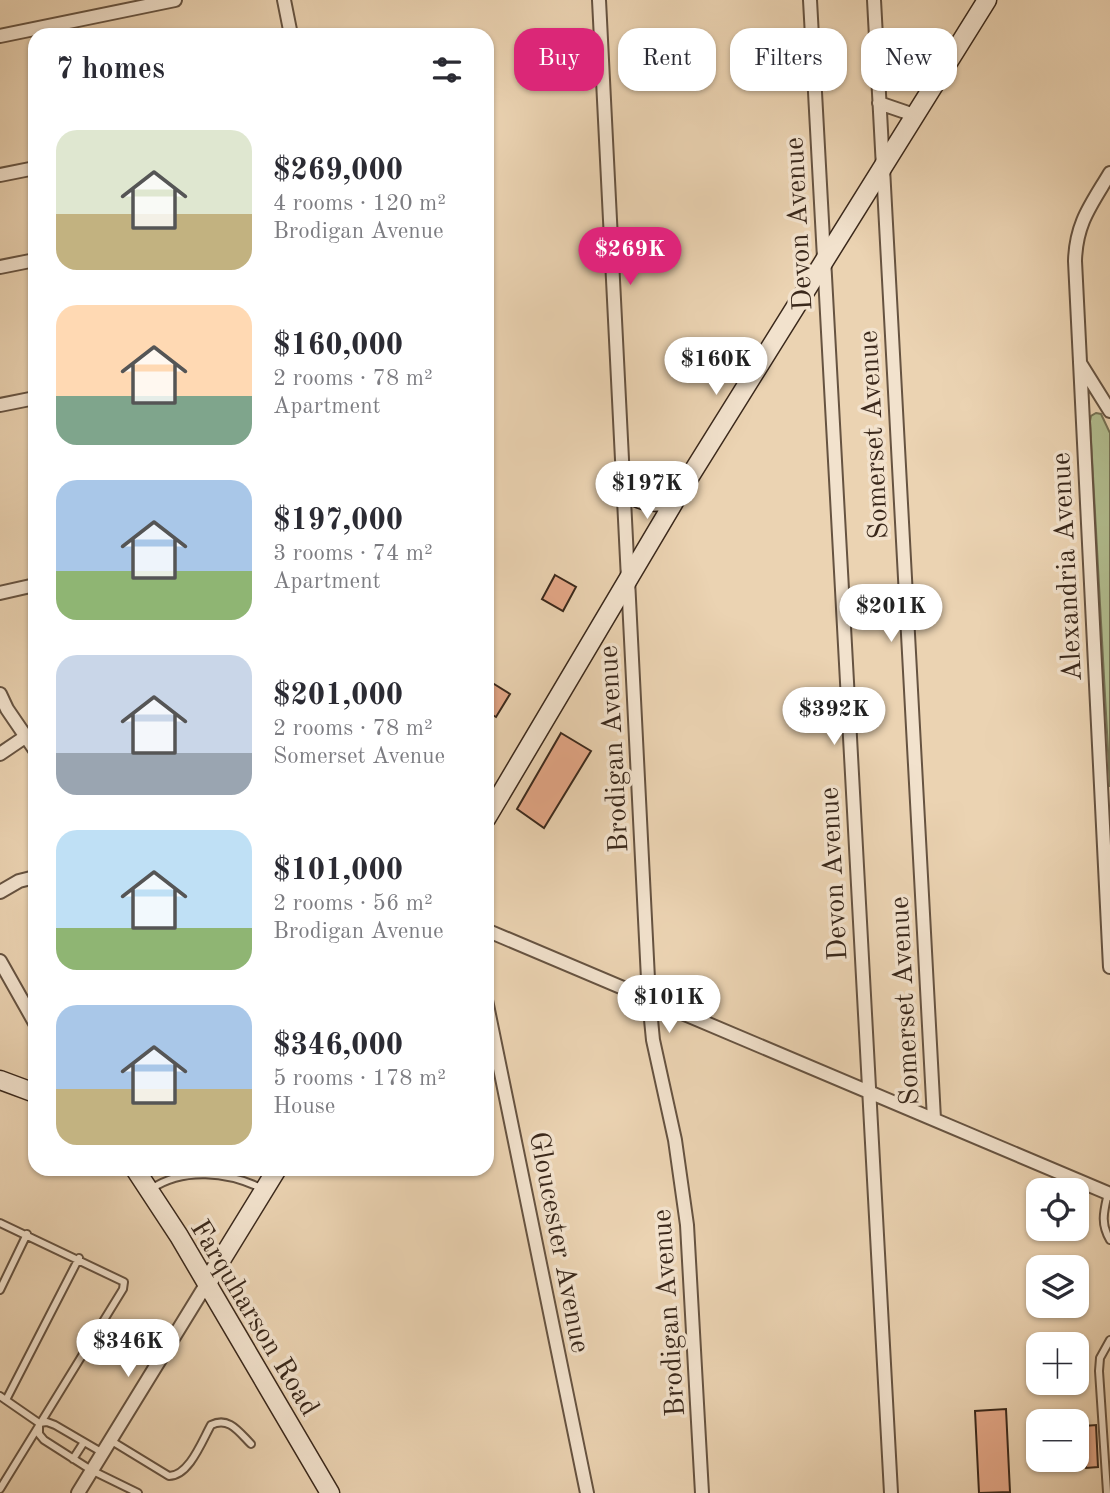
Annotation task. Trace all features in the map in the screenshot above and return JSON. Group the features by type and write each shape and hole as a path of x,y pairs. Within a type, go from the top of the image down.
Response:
{"street":[{"path":"39,28 175,0"},
{"path":"284,0 290,28"},
{"name":"Brodigan Avenue","path":"599,0 630,576 631,654 649,999 653,1040 675,1140 687,1225 702,1493"},
{"name":"Devon Avenue","path":"810,0 891,1493"},
{"name":"Somerset Avenue","path":"874,0 934,1119"},
{"path":"494,805 677,497 987,0"},
{"path":"0,36 28,30"},
{"path":"879,103 914,115"},
{"path":"0,175 28,169"},
{"name":"Alexandria Avenue","path":"1110,173 1077,232 1075,261 1110,967"},
{"path":"0,267 28,261"},
{"path":"1079,362 1110,411"},
{"path":"0,405 28,399"},
{"path":"624,490 646,502 664,502 677,497"},
{"path":"0,593 28,587"},
{"path":"0,694 28,741"},
{"path":"0,754 25,737"},
{"path":"494,781 510,776"},
{"path":"0,892 28,879"},
{"path":"494,933 1109,1192"},
{"path":"0,961 28,1011"},
{"name":"Gloucester Avenue","path":"494,1039 587,1493"},
{"path":"0,1080 28,1090"},
{"name":"Farquharson Road","path":"140,1176 207,1283 330,1493"},
{"path":"78,1493 273,1176"}],"lane":[{"path":"150,1190 179,1177 189,1176"},
{"path":"228,1176 265,1189"},
{"path":"1109,1192 1102,1216 1104,1229 1110,1240"},
{"path":"0,1223 79,1258 124,1282 123,1289 0,1489"},
{"path":"0,1290 27,1234"},
{"path":"79,1258 3,1398 39,1423 55,1425 103,1453"},
{"path":"1107,1492 1099,1371 1100,1358 1110,1340"},
{"path":"110,1440 169,1476 176,1476 184,1471 211,1425 216,1422 231,1424 251,1444"},
{"path":"39,1423 39,1434 44,1440 92,1470 138,1493"},
{"path":"73,1459 84,1442"}],"green space":[{"path":"1101,414 1110,433 1110,787 1090,421 1091,416"}],"building":[{"path":"555,575 576,587 563,611 542,599"},
{"path":"494,684 510,694 496,717 494,716"},
{"path":"561,733 591,751 544,828 517,809"},
{"path":"1006,1409 1010,1492 979,1493 975,1411"},
{"path":"1096,1425 1098,1467 1089,1468 1089,1426"}]}
